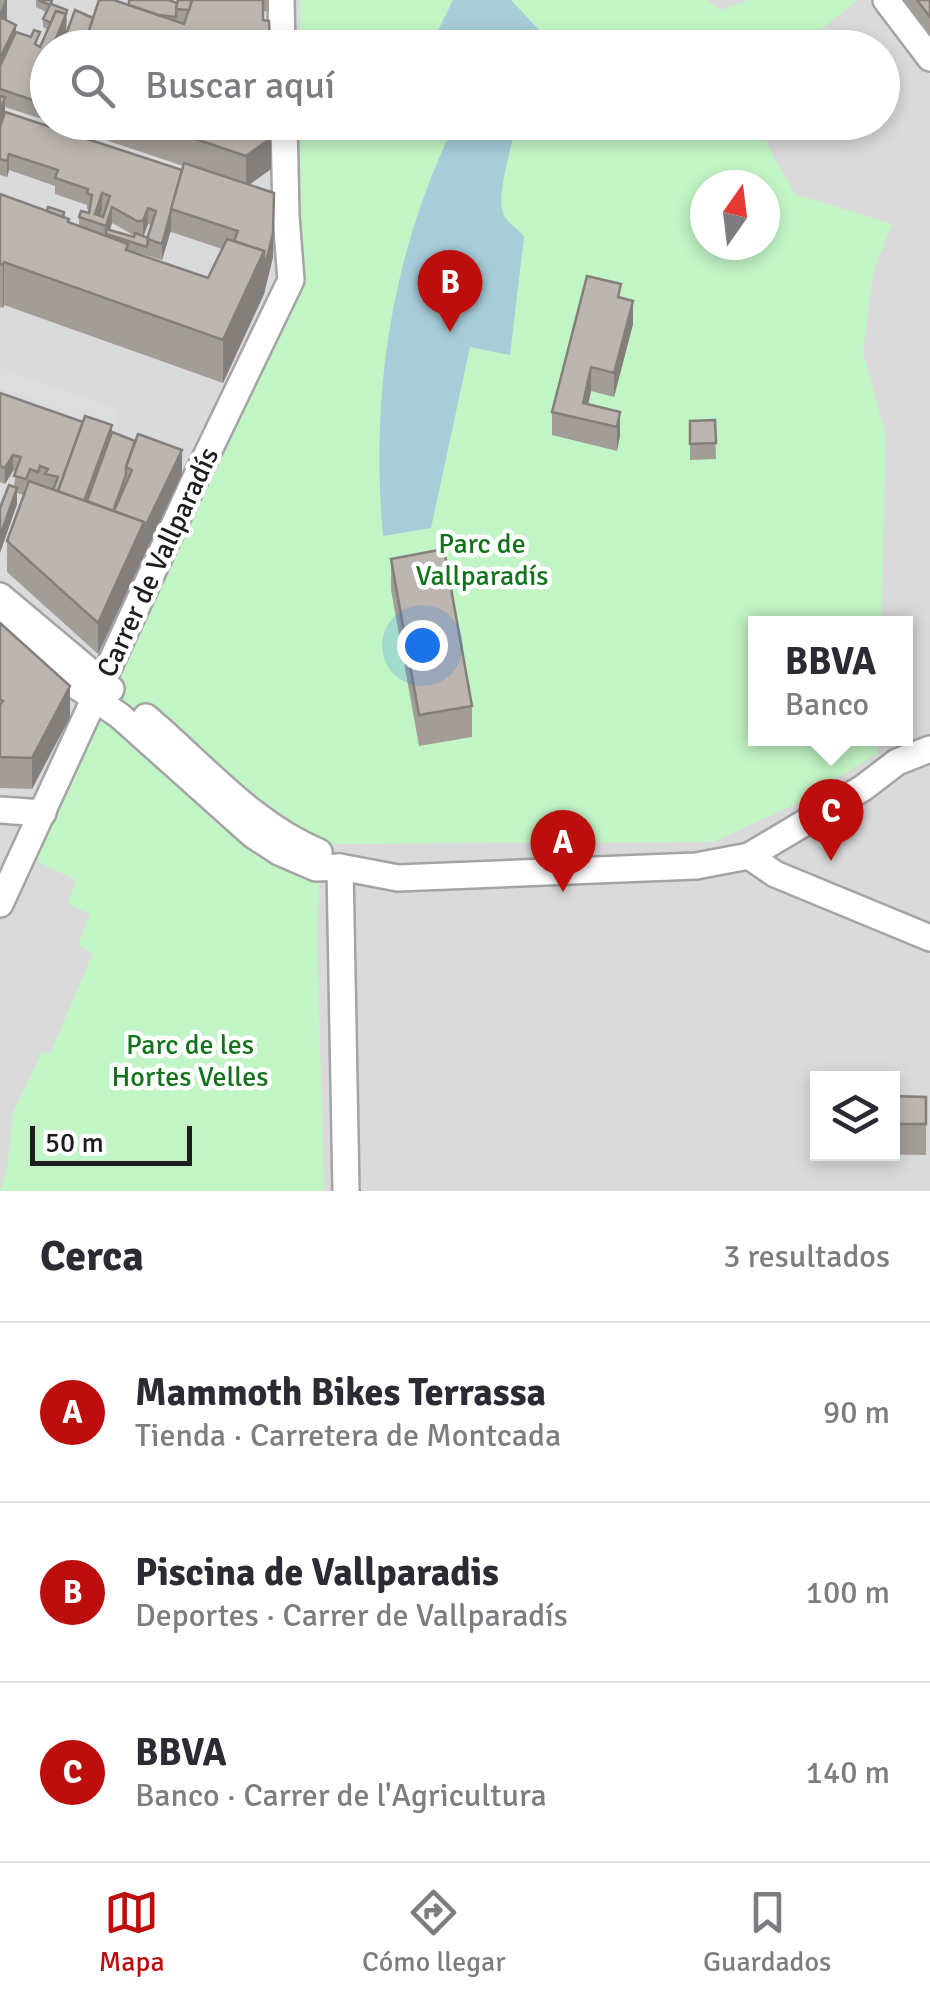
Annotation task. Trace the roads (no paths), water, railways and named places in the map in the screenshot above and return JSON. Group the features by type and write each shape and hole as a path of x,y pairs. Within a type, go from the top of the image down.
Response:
{"street":[{"path":"281,0 282,30"},
{"path":"886,0 930,58"},
{"name":"Carrer de Vallparadís","path":"0,904 98,689 188,469 292,280 277,213 283,140"},
{"path":"0,596 98,689 237,810 278,830 307,856 375,875 411,878 696,866 748,856 862,788 897,762 930,749"},
{"path":"0,625 56,672 98,689"},
{"path":"0,810 43,813"},
{"path":"748,856 768,871 930,938"},
{"path":"340,867 346,1191"}],"water":[{"path":"453,0 511,0 539,30 438,30"},
{"path":"447,140 512,140 501,204 505,217 524,237 510,355 470,347 431,528 383,536 383,376 401,273 433,172"}],"place":[{"name":"Piscina de Vallparadis","path":"450,332"},
{"name":"BBVA","path":"831,861"},
{"name":"Mammoth Bikes Terrassa","path":"563,892"}],"park label":[{"name":"Parc de Vallparadís","path":"482,559"},
{"name":"Parc de les Hortes Velles","path":"190,1060"}]}
